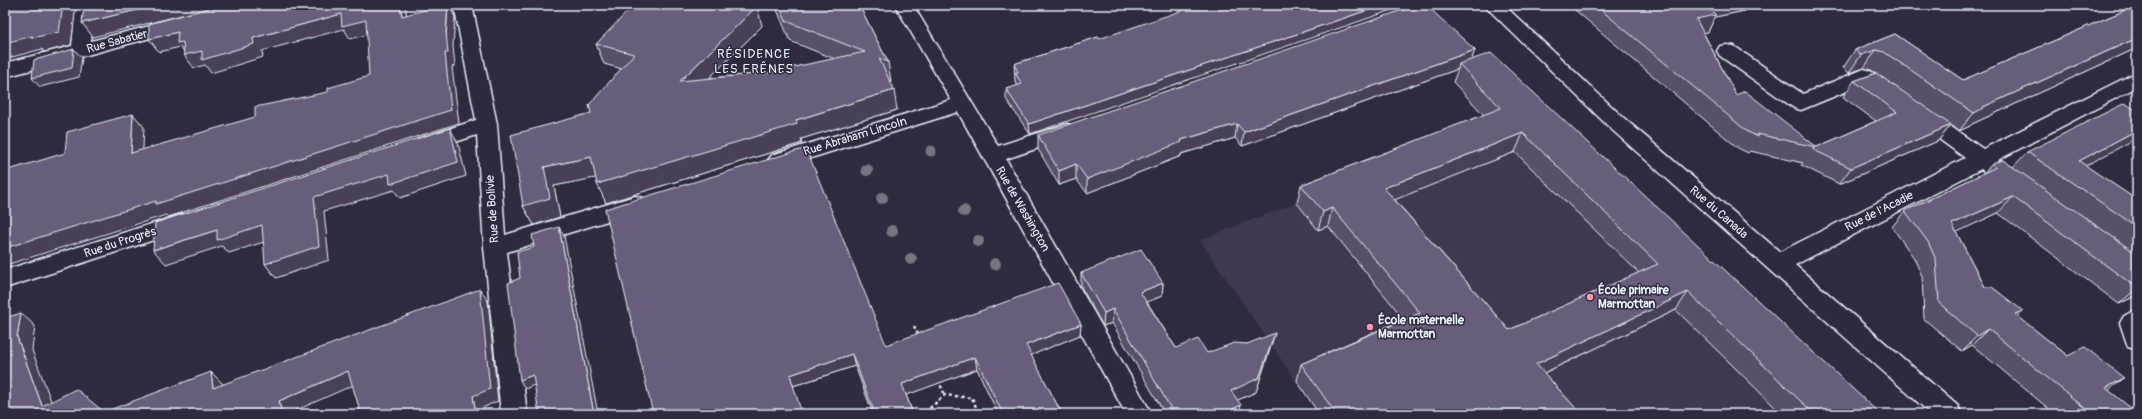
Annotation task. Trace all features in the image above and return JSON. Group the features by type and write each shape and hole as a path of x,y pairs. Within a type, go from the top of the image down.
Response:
{"street":[{"path":"81,50 85,5"},
{"name":"Rue de Bolivie","path":"463,5 486,124 494,247 514,414"},
{"name":"Rue de Washington","path":"904,5 963,103 1139,414"},
{"name":"Rue du Canada","path":"1493,5 1618,124 1949,414"},
{"name":"Rue Sabatier","path":"5,70 192,21"},
{"path":"1727,51 1801,103 1864,76 2033,195"},
{"name":"Rue de l'Acadie","path":"1777,264 2137,79"},
{"name":"Rue Abraham Lincoln","path":"759,166 963,103"},
{"path":"404,151 486,124"},
{"path":"992,156 1083,125"},
{"path":"494,247 653,198"},
{"name":"Rue du Progrès","path":"5,279 201,216"},
{"path":"2137,319 2132,323 2137,340"}],"path":[{"path":"914,326 920,340"},
{"path":"936,375 945,395"},
{"path":"932,414 930,408 945,395 972,398 979,414"}],"shaded area":[{"name":"École primaire Marmottan","path":"1529,113 1847,414 1318,414 1200,240"}],"building":[{"path":"5,5 63,5 59,32 32,38 33,36 5,43"},
{"path":"84,5 158,5 82,23"},
{"path":"221,5 400,5 402,16 448,5 446,32 448,53 445,53 451,110 156,204 156,201 5,248 5,171 65,153 67,132 133,114 131,153 255,117 255,107 328,92 328,88 369,76 366,20 342,26 341,14 253,38 254,44 202,60 202,51 184,55 183,42 177,43 178,32 149,39 149,24"},
{"path":"634,5 757,6 680,81 766,73 865,52 786,21 779,5 859,5 888,62 879,58 894,90 796,120 797,124 597,184 591,157 544,167 550,198 523,206 511,135 591,113 589,105 634,54 596,44"},
{"path":"1198,5 1383,5 1029,124 1006,89 1022,84 1015,73 1018,72 1014,64 1098,37 1099,39"},
{"path":"1417,5 1426,5 1475,50 1244,132 1237,124 1181,140 1182,142 1087,179 1076,164 1059,171 1038,135"},
{"path":"1595,5 1706,5 1716,15 1696,19 1736,95 1745,91 1817,147 1897,112 1854,81 1876,73 1951,125 1851,168 1812,149 1816,147 1757,134 1758,137 1748,132"},
{"path":"2137,5 2137,38 1983,107 1984,108 1974,113 1884,52 1876,50 1861,55 1855,50 1895,34 1963,80"},
{"path":"74,49 72,68 32,78 34,60"},
{"path":"1491,53 1880,414 1814,414 1688,292 1536,364 1581,414 1336,414 1301,364 1420,313 1332,208 1323,212 1301,185 1501,108 1459,64","holes":["1523,133 1658,264 1509,330 1384,188"]},
{"path":"2125,103 2137,111 2137,130 2079,161 2137,200 2137,227 2027,152"},
{"path":"450,128 458,162 390,184 389,174 314,197 319,246 265,264 262,225 217,240 217,230 153,250 155,223"},
{"path":"806,148 886,345 1058,283 1081,324 1026,345 1062,414 1003,414 975,357 902,384 913,414 875,414 852,354 790,375 802,414 653,414 605,209"},
{"path":"2003,160 2137,254 2137,288 2013,197 1952,224 1985,287 1992,287 2023,311 2015,314 2068,356 2085,347 2124,378 2106,388 2137,414 2092,414 1988,329 1977,336 1939,303 1936,260 1928,242 1905,211 1996,167 1992,164"},
{"path":"559,227 594,414 539,414 533,375 520,380 508,283 520,278 517,252 534,247 532,235"},
{"path":"1141,249 1163,283 1140,292 1176,348 1198,339 1207,353 1234,343 1247,344 1275,333 1259,378 1231,391 1241,405 1222,414 1174,414 1113,309 1104,313 1081,273"},
{"path":"480,289 490,389 473,396 476,414 361,414 348,371 279,401 282,414 5,414 5,318 21,313 17,337 42,406 76,389 104,412 211,372 213,388"}],"place":[{"name":"École primaire Marmottan","path":"1590,297"},
{"name":"École maternelle Marmottan","path":"1370,327"}],"district":[{"name":"RÉSIDENCE LES FRÊNES","path":"754,60"}]}
